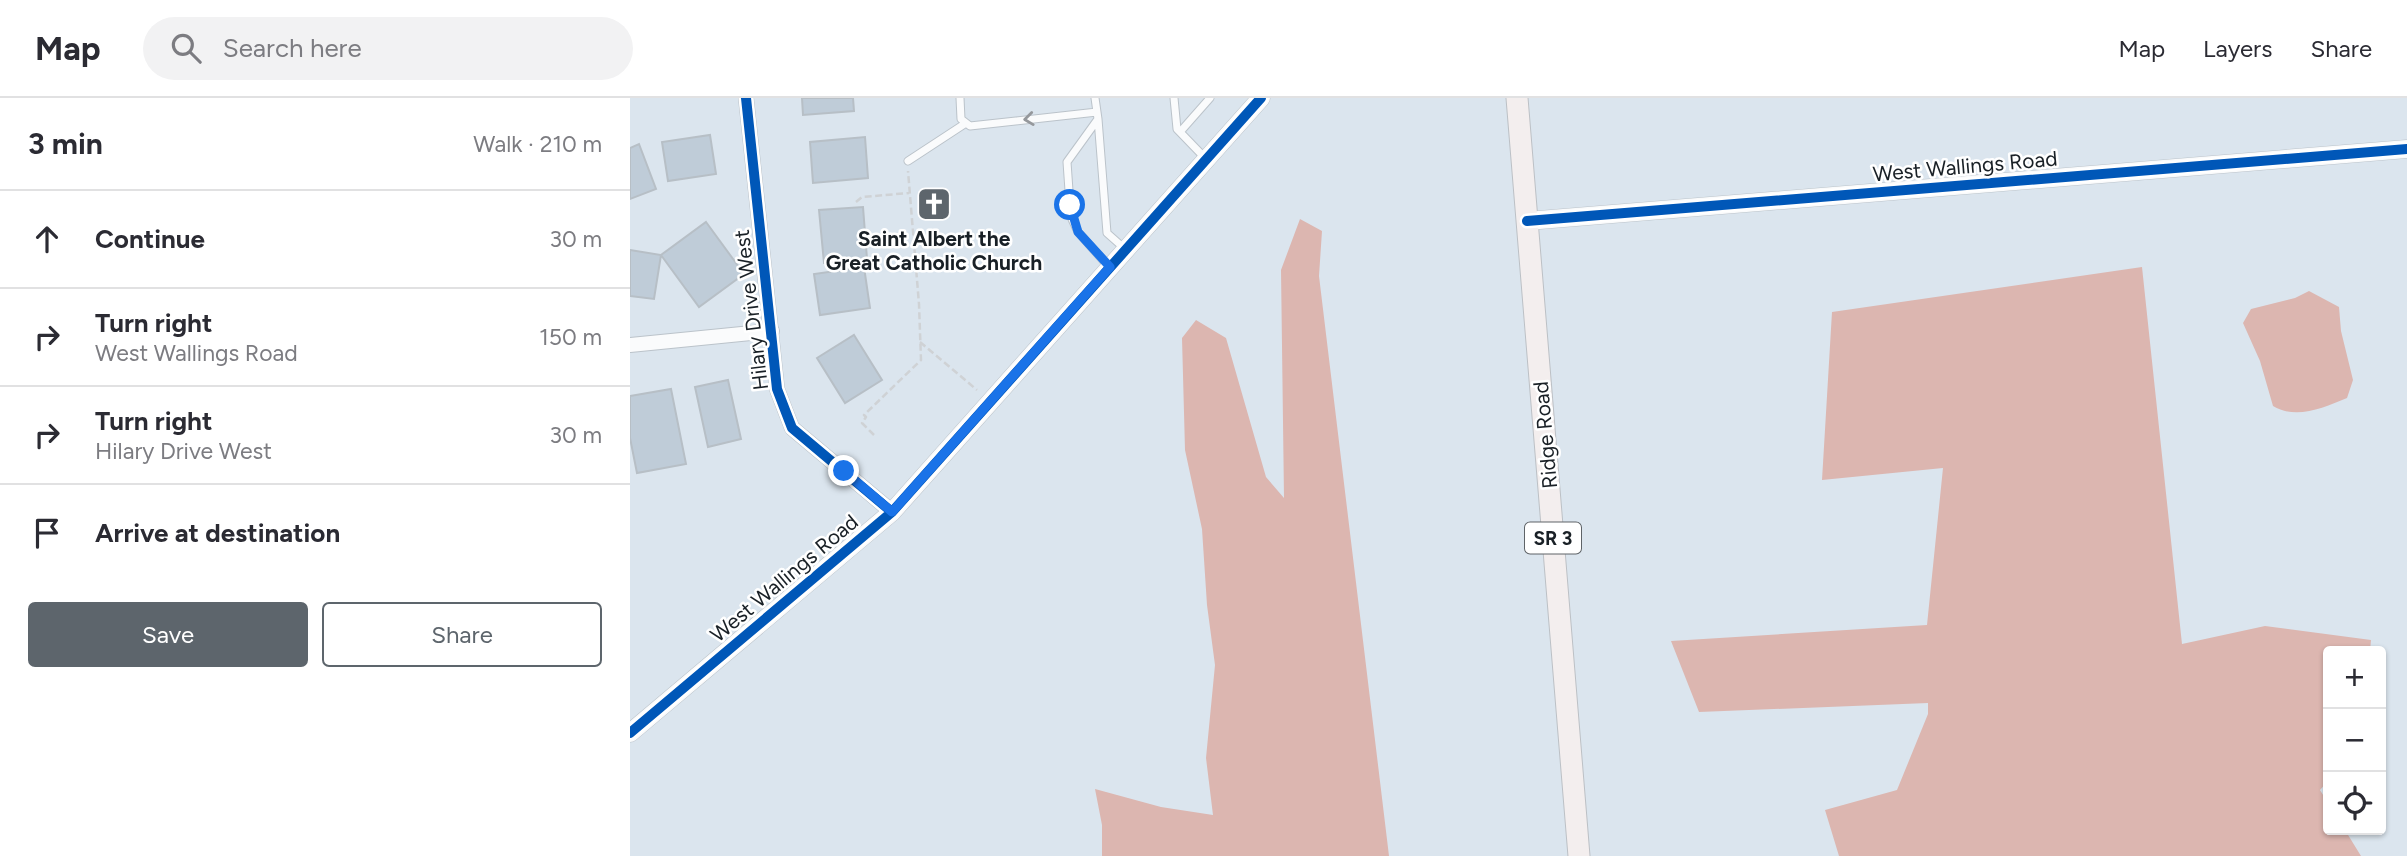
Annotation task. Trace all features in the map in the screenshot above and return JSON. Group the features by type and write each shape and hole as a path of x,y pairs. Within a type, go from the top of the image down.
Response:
{"main road":[{"name":"Ridge Road","path":"1517,98 1580,856"}],"street":[{"name":"Hilary Drive West","path":"746,98 777,389 792,428 892,512"},
{"name":"West Wallings Road","path":"630,733 892,512 1261,98"},
{"name":"West Wallings Road","path":"1527,221 2407,149"},
{"path":"630,345 772,331"}],"lane":[{"path":"960,98 961,119 970,126 1098,115"},
{"path":"1095,98 1107,233 1126,250"},
{"path":"1174,98 1177,129 1206,159"},
{"path":"1180,132 1210,98"},
{"path":"1098,115 1067,162 1070,205 1078,232 1110,267"},
{"path":"908,161 966,123"}],"path":[{"path":"874,435 862,423 866,417 864,415 921,360 908,161"},
{"path":"856,202 862,197 909,193"},
{"path":"920,342 978,390"}],"shaded area":[{"path":"1300,219 1322,231 1319,276 1389,856 1102,856 1102,825 1095,789 1161,807 1213,815 1206,758 1215,665 1207,605 1202,529 1185,450 1182,338 1196,320 1226,338 1266,477 1284,498 1281,270"},
{"path":"2142,267 2182,644 2265,626 2371,640 2370,646 2323,646 2323,787 2320,790 2323,795 2323,835 2348,835 2361,856 1839,856 1825,810 1897,790 1928,714 1928,703 1699,712 1671,641 1927,625 1943,468 1822,480 1832,312"},
{"path":"2309,291 2339,307 2341,331 2353,380 2347,398 2310,411 2291,412 2273,406 2260,361 2243,323 2251,309 2295,298"}],"building":[{"path":"802,98 853,98 854,111 803,115"},
{"path":"710,135 716,174 668,181 662,142"},
{"path":"865,137 868,178 813,183 810,142"},
{"path":"639,144 656,189 630,199 630,148"},
{"path":"863,207 867,259 824,263 819,210"},
{"path":"706,222 744,274 699,307 661,255"},
{"path":"630,250 661,255 654,299 630,296"},
{"path":"864,267 870,308 820,315 814,274"},
{"path":"854,335 882,380 845,403 817,358"},
{"path":"728,380 741,439 708,447 695,387"},
{"path":"671,389 686,464 637,473 630,438 630,396"}],"cycle path":[{"path":"746,98 777,389 792,428 892,512"},
{"path":"630,733 892,512 1261,98"},
{"path":"1527,221 2407,149"}],"place":[{"name":"Saint Albert the Great Catholic Church","path":"934,204"}],"route":[{"path":"844,471 892,512 1110,267 1078,232 1070,205"}]}
